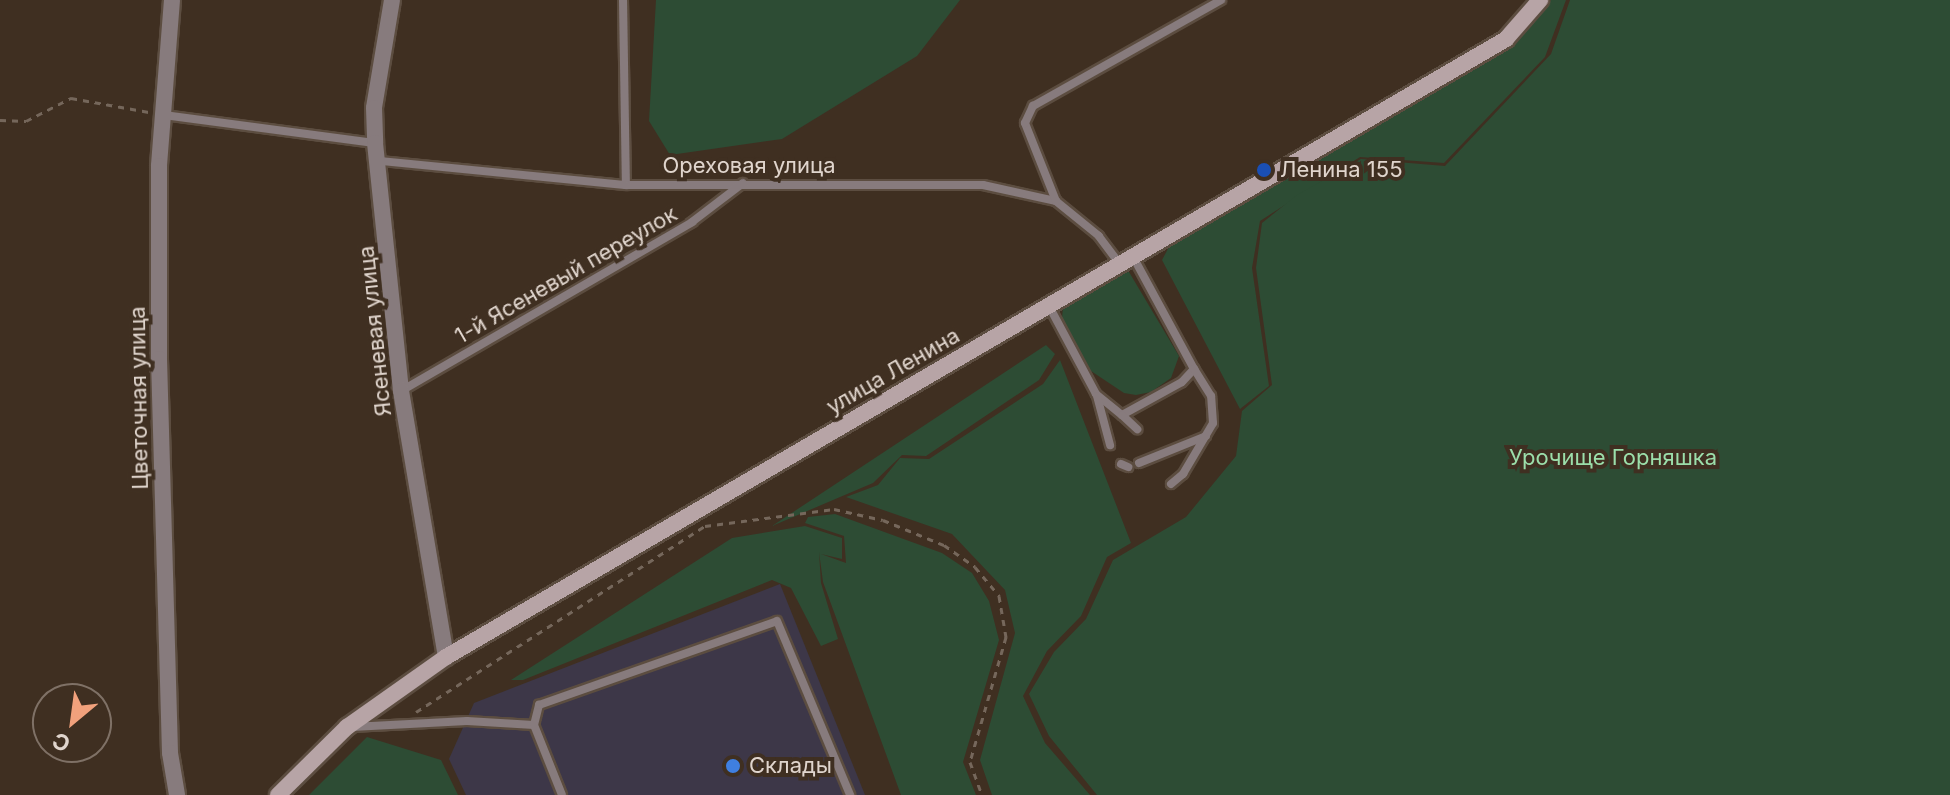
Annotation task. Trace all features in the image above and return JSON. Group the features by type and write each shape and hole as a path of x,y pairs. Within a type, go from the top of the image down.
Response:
{"main road":[{"name":"улица Ленина","path":"278,795 347,727 446,657 1506,39 1540,0"}],"street":[{"name":"Цветочная улица","path":"172,0 164,115 159,359 170,753 177,795"},
{"name":"Ясеневая улица","path":"392,0 374,108 375,143 381,161 401,391 446,657"}],"lane":[{"path":"623,0 626,185"},
{"path":"1171,484 1206,435 1214,412 1194,369 1125,259 1056,201 1025,123 1033,106 1221,0"},
{"path":"164,115 375,143"},
{"name":"Ореховая улица","path":"381,161 626,185 744,182 983,185 1056,201"},
{"name":"1-й Ясеневый переулок","path":"401,391 692,222 744,182"},
{"path":"1048,305 1096,394 1110,445"},
{"path":"1122,415 1182,382 1194,369"},
{"path":"1096,394 1137,429"},
{"path":"1139,463 1206,435"},
{"path":"1151,446 1163,452"},
{"path":"562,795 534,725 539,705 777,621 850,795"},
{"path":"347,727 534,725"}],"path":[{"path":"0,120 26,121 71,98 164,115"},
{"path":"396,725 705,526 834,509 883,520 944,545 975,567 999,596 1006,637 970,762 982,795"}],"shaded area":[{"path":"780,584 865,795 466,795 449,759 474,703"}],"green space":[{"path":"656,0 960,0 917,56 782,139 670,155 649,121"},
{"path":"1551,0 1566,0 1545,57 1444,163 1360,157 1260,221 1252,268 1269,386 1240,409 1162,260 1170,245 1516,40"},
{"name":"Урочище Горняшка","path":"1570,0 1950,0 1950,795 1097,795 1049,736 1029,694 1054,652 1086,619 1113,560 1186,517 1236,456 1242,411 1272,385 1256,268 1262,223 1297,195 1361,159 1445,166 1551,54"},
{"path":"1129,272 1179,356 1171,378 1151,392 1136,395 1124,393 1091,371 1062,319 1063,306 1117,273"},
{"path":"1046,345 1055,354 1039,380 926,456 902,455 873,483 772,526"},
{"path":"1060,360 1131,543 1107,557 1081,616 1047,651 1023,696 1045,743 1090,795 992,795 980,760 1015,633 1005,590 952,534 846,497 878,485 900,458 929,459 1043,384"},
{"path":"835,514 942,553 972,573 989,601 999,640 963,762 976,795 901,795 823,582 819,552 821,583 838,639 821,646 791,588 772,580 523,680 511,680 732,538 805,526 842,538 842,559 821,554 846,563 844,536 805,523 808,517"},
{"path":"367,737 441,760 458,795 309,795"}],"place":[{"name":"Ленина 155","path":"1264,170"},
{"name":"Склады","path":"733,766"}]}
